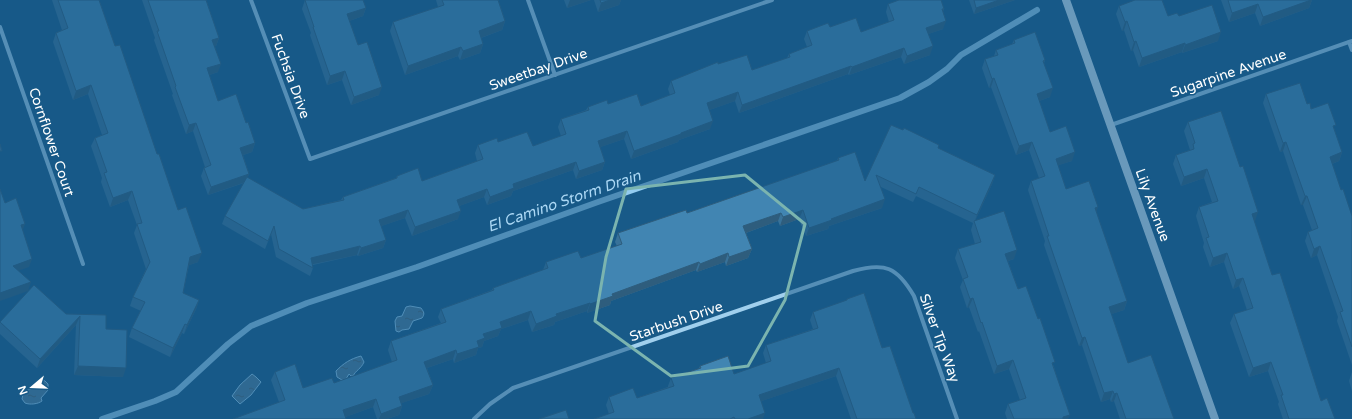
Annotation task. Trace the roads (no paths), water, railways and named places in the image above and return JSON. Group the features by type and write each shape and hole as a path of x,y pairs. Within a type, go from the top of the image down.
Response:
{"street":[{"name":"Fuchsia Drive","path":"251,0 310,159"},
{"path":"528,0 555,75"},
{"name":"Sweetbay Drive","path":"310,159 772,0"},
{"name":"Lily Avenue","path":"1066,0 1214,419"},
{"name":"Cornflower Court","path":"0,27 83,264"},
{"path":"1351,42 1352,50"},
{"name":"Sugarpine Avenue","path":"1110,125 1351,42"},
{"name":"Starbush Drive","path":"474,419 490,404 513,388 853,271 870,266 893,271"},
{"name":"Silver Tip Way","path":"893,271 902,278 914,296 957,419"}],"water":[{"path":"410,306 421,308 424,313 423,317 413,321 409,329 399,332 396,331 395,321 397,317 402,316 406,307"},
{"path":"361,356 364,362 353,376 349,374 346,379 342,380 337,377 336,371 350,360"},
{"path":"252,374 261,382 251,395 240,404 232,396 240,385"},
{"path":"40,379 48,384 48,390 41,398 42,401 34,404 25,403 22,399 23,394 25,391 33,388 36,381"}],"waterway":[{"name":"El Camino Storm Drain","path":"102,419 155,401 176,392 228,344 251,326 307,303 417,267 598,202 900,98 929,82 947,69 961,55 1037,10"}]}
